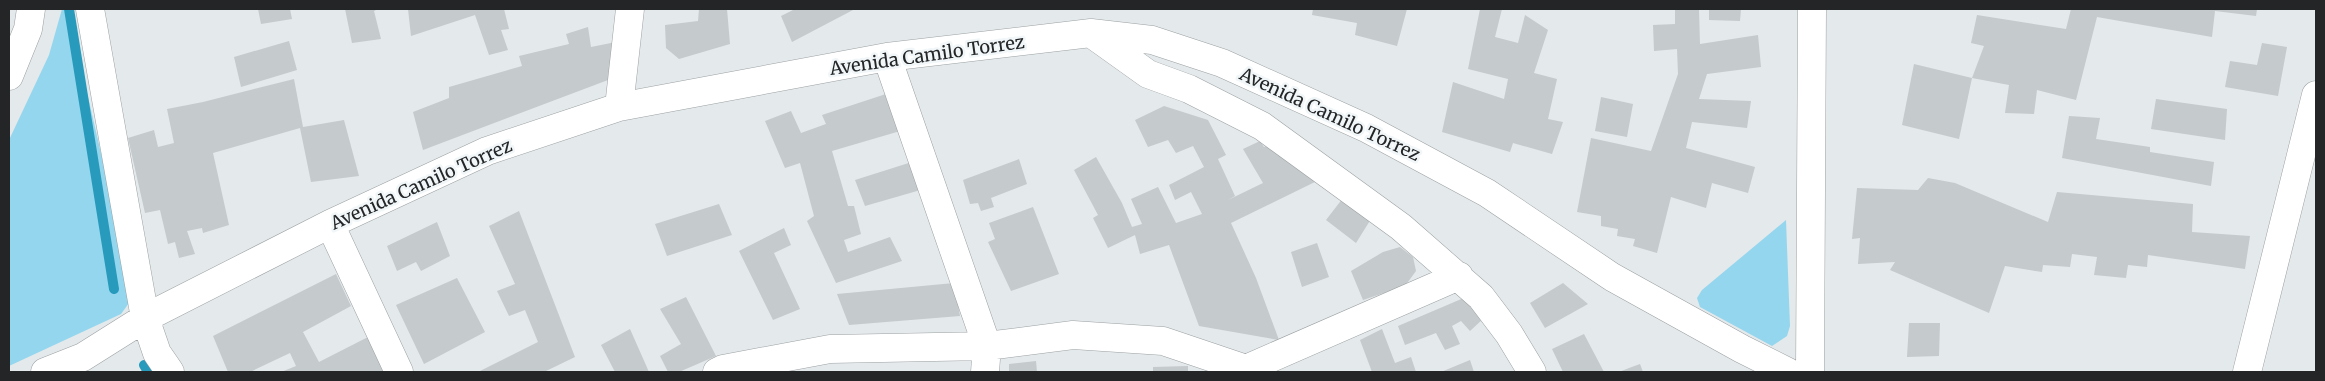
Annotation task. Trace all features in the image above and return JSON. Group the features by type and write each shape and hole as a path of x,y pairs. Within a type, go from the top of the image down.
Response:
{"street":[{"path":"9,76 28,29 31,9"},
{"path":"90,9 145,318 157,353 170,372"},
{"path":"619,107 630,9"},
{"path":"1810,372 1812,9"},
{"path":"1091,33 1148,74 1189,89 1262,126 1401,227 1460,276 1481,297 1509,334 1532,372"},
{"name":"Avenida Camilo Torrez","path":"45,372 87,365 145,318 330,224 487,151 619,107 887,58 1091,33 1152,40 1222,63 1366,128 1487,193 1612,276 1742,349 1788,372"},
{"path":"887,58 986,359"},
{"path":"2247,372 2316,95"},
{"path":"330,224 399,372"},
{"path":"717,372 723,369 830,349 986,359 1073,336 1163,341 1252,370 1460,276"}],"shaded area":[{"path":"62,9 70,9 71,23 132,288 129,303 121,314 9,366 9,140 49,55"},
{"path":"1786,220 1790,326 1787,336 1772,346 1700,307 1697,298 1702,290"}],"building":[{"path":"258,9 290,9 292,19 261,24"},
{"path":"345,9 378,9 374,11 381,39 352,43"},
{"path":"408,9 504,9 509,29 501,30 508,50 489,55 475,15 411,36"},
{"path":"699,9 727,9 730,44 679,59 666,48 665,25 698,21"},
{"path":"795,9 853,10 792,42 781,16"},
{"path":"1313,9 1407,9 1397,46 1355,35 1357,23 1312,15"},
{"path":"1480,9 1502,9 1495,37 1518,43 1525,15 1548,30 1534,73 1557,79 1548,119 1563,122 1552,154 1513,143 1510,152 1442,132 1453,82 1504,99 1508,79 1468,69"},
{"path":"1675,9 1699,9 1700,44 1758,35 1761,67 1707,74 1699,99 1751,101 1747,128 1692,122 1686,148 1755,167 1748,193 1712,183 1706,208 1671,197 1657,253 1633,246 1635,239 1617,236 1618,229 1601,226 1601,216 1577,212 1591,138 1651,151 1678,74 1677,49 1654,51 1653,25 1675,24"},
{"path":"1709,9 1741,9 1740,21 1709,20"},
{"path":"2071,9 2257,9 2256,16 2215,11 2212,37 2097,17 2076,100 2037,90 2034,114 2005,113 2009,85 1972,78 1984,46 1971,43 1977,15 2066,29"},
{"path":"588,27 591,47 616,42 608,80 423,150 413,112 449,98 449,87 522,66 519,56 569,44 566,34"},
{"path":"289,41 297,70 241,87 234,57"},
{"path":"2262,43 2287,47 2278,96 2225,87 2230,61 2257,65"},
{"path":"1914,64 1972,78 1959,139 1902,125"},
{"path":"294,79 303,127 344,120 359,176 311,182 300,128 213,153 229,225 203,233 202,228 187,231 195,254 179,258 175,242 168,244 160,210 145,213 128,138 154,130 158,147 174,143 167,109"},
{"path":"892,92 907,129 832,151 848,206 854,206 861,234 844,240 848,252 890,237 902,261 836,283 807,221 814,216 800,163 785,168 765,121 791,111 801,133 826,124 822,115"},
{"path":"1601,97 1633,104 1627,137 1595,131"},
{"path":"2156,99 2227,109 2225,140 2151,129"},
{"path":"1164,106 1208,120 1226,155 1218,159 1235,196 1228,200 1263,183 1243,149 1260,141 1264,147 1272,144 1319,180 1231,223 1256,278 1279,340 1199,326 1169,245 1140,254 1135,235 1108,248 1093,218 1098,215 1074,170 1096,157 1122,203 1132,227 1142,224 1131,199 1158,187 1176,223 1202,214 1191,192 1175,200 1169,185 1204,167 1193,146 1176,153 1168,140 1148,147 1135,120"},
{"path":"2069,116 2100,118 2096,139 2150,147 2150,152 2214,162 2211,186 2062,158"},
{"path":"1019,159 1027,184 991,198 994,207 981,211 978,203 970,204 963,180"},
{"path":"915,161 924,189 865,206 855,180"},
{"path":"1928,178 1955,183 2048,222 2057,192 2193,204 2192,232 2250,236 2245,269 2148,255 2147,267 2128,265 2126,278 2094,275 2097,257 2072,254 2070,267 2043,265 2042,272 2005,266 1989,313 1890,270 1895,262 1858,264 1860,238 1852,239 1857,188 1918,190"},
{"path":"1343,198 1371,219 1356,243 1326,220"},
{"path":"719,204 732,235 667,256 655,224"},
{"path":"1033,207 1059,274 1011,291 988,242 995,239 989,223"},
{"path":"519,211 575,357 544,372 478,372 538,342 525,310 509,316 497,291 515,284 489,226"},
{"path":"437,222 450,256 421,271 416,262 397,271 387,246"},
{"path":"784,228 791,245 774,253 800,309 773,320 739,251"},
{"path":"1317,243 1329,277 1302,287 1291,252"},
{"path":"1400,247 1413,257 1416,271 1405,286 1363,300 1351,271 1383,252"},
{"path":"336,274 351,306 303,332 319,362 370,336 388,372 281,372 296,366 290,353 250,372 228,372 213,336"},
{"path":"457,278 485,332 424,364 396,305"},
{"path":"954,283 960,316 849,325 837,294"},
{"path":"1563,283 1588,304 1545,328 1530,303"},
{"path":"686,297 716,356 679,372 668,372 660,356 681,344 660,309"},
{"path":"1466,297 1484,318 1470,331 1461,321 1452,326 1460,344 1445,350 1436,333 1405,345 1398,326"},
{"path":"1909,323 1940,323 1939,356 1907,357"},
{"path":"630,329 649,372 615,372 601,345"},
{"path":"1382,329 1395,363 1411,357 1416,372 1372,372 1360,340"},
{"path":"1584,334 1604,372 1563,372 1552,349"},
{"path":"1470,360 1474,372 1441,372"},
{"path":"1036,361 1037,372 1009,372 1009,364"},
{"path":"1640,364 1643,372 1619,372 1629,368"},
{"path":"1188,366 1188,372 1153,372 1153,367"}],"waterway":[{"path":"69,9 114,289"},
{"path":"144,365 148,372"}]}
